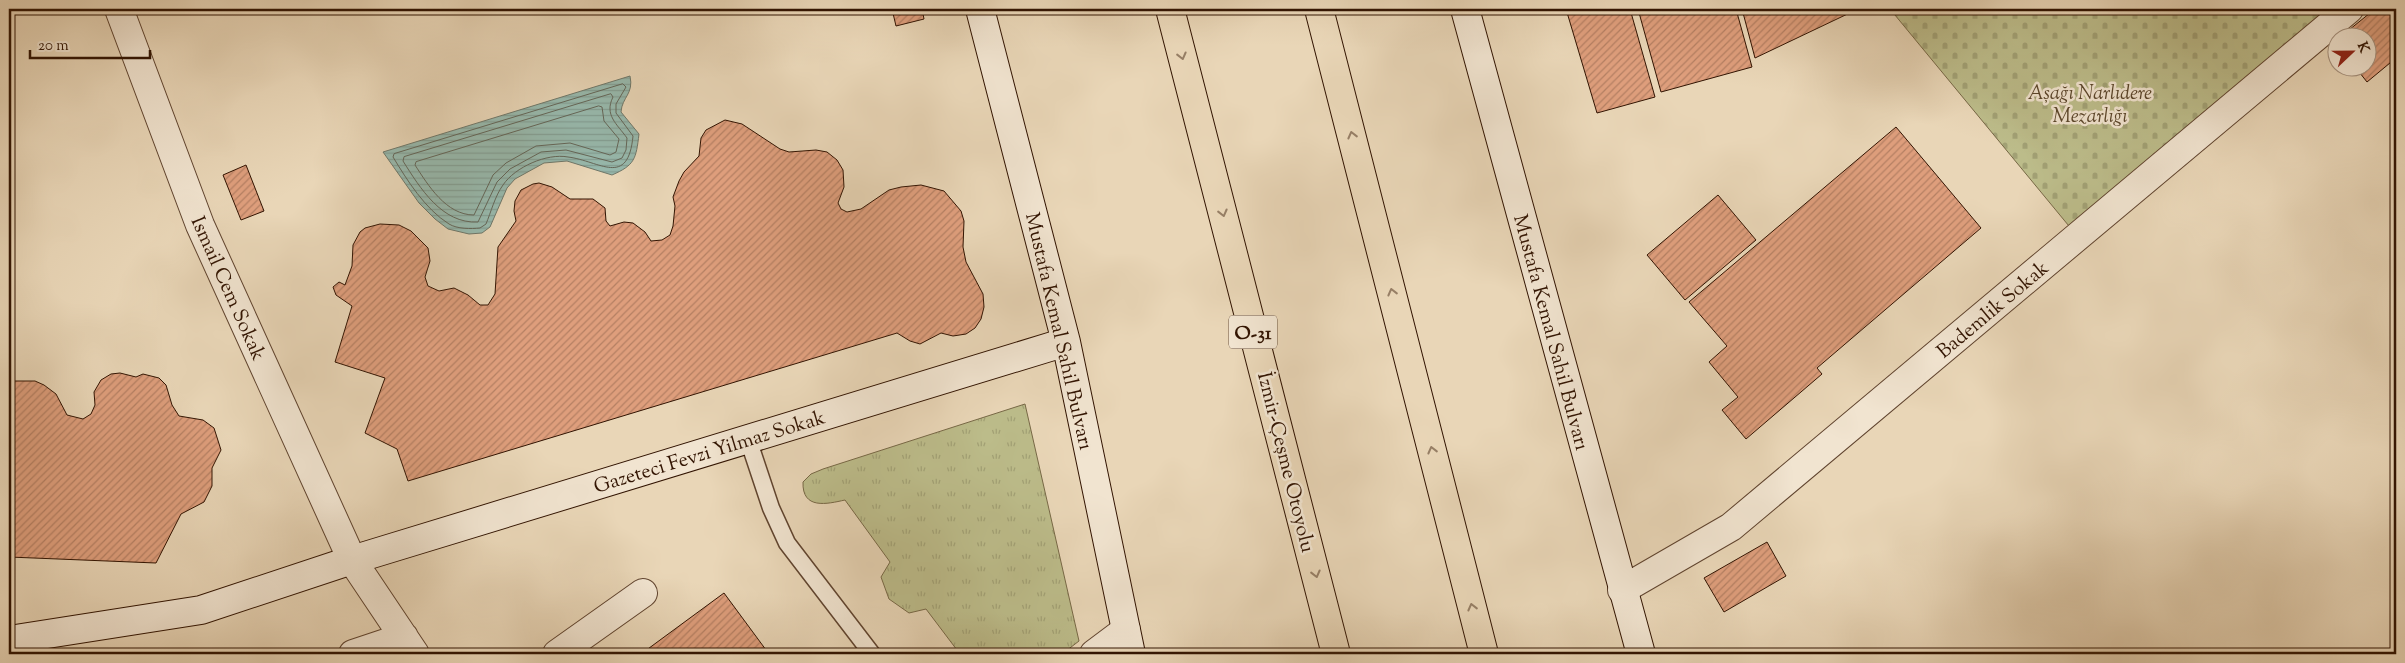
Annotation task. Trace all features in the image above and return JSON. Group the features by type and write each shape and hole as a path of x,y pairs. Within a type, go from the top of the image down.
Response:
{"highway":[{"name":"İzmir-Çeşme Otoyolu","path":"1170,9 1336,654"},
{"path":"1320,9 1484,654"}],"street":[{"name":"Ismail Cem Sokak","path":"119,9 200,225 352,560 410,646"},
{"name":"Mustafa Kemal Sahil Bulvarı","path":"980,9 1066,342 1128,642"},
{"name":"Mustafa Kemal Sahil Bulvarı","path":"1465,9 1641,654"},
{"name":"Bademlik Sokak","path":"1622,590 1731,527 2349,9"},
{"name":"Gazeteci Fevzi Yilmaz Sokak","path":"9,640 201,610 352,560 1066,342"},
{"path":"557,654 643,593"},
{"path":"1094,654 1128,642"},
{"path":"353,654 410,646"}],"lane":[{"path":"748,439 771,508 787,543 872,654"}],"green space":[{"name":"Aşağı Narlıdere Mezarlığı","path":"1890,9 2349,9 2078,237"},
{"path":"1025,404 1079,641 1062,654 960,654 926,609 909,613 889,599 881,577 890,562 845,500 831,503 811,501 804,491 803,482 811,474 823,469"}],"water":[{"path":"630,76 629,91 621,112 639,134 637,150 630,164 612,175 567,161 544,163 515,179 507,188 490,227 482,233 469,234 448,229 435,219 419,203 383,152"}],"building":[{"path":"892,9 922,9 924,19 896,26"},
{"path":"1566,9 1630,9 1655,97 1597,113"},
{"path":"1638,9 1736,9 1752,67 1661,92"},
{"path":"1742,9 1858,9 1755,58"},
{"path":"2375,9 2396,9 2396,58 2378,73 2378,28 2351,28"},
{"path":"2364,78 2372,78 2367,82"},
{"path":"725,120 742,124 780,149 789,152 816,150 827,152 837,160 843,170 844,187 838,203 841,209 847,212 861,209 889,190 901,187 921,185 944,191 961,211 964,221 963,247 966,262 983,294 984,307 981,319 975,328 966,334 953,336 941,333 920,344 910,341 897,333 408,481 397,449 365,433 385,378 335,362 352,306 336,295 333,287 339,282 345,285 352,266 353,245 360,232 365,228 380,224 399,225 411,231 428,248 430,261 425,277 428,286 439,291 454,288 468,295 480,305 488,305 495,294 498,247 516,221 515,201 521,190 539,183 552,187 570,199 593,199 605,208 606,221 610,226 624,222 633,223 645,232 651,241 662,240 670,235 675,206 673,197 684,172 699,156 701,138 706,130"},
{"path":"1896,127 1981,228 1817,368 1822,374 1746,439 1722,410 1738,397 1709,362 1727,346 1689,302"},
{"path":"246,165 264,211 241,220 223,175"},
{"path":"1718,195 1756,240 1685,300 1647,255"},
{"path":"120,373 136,377 143,374 159,378 166,385 172,405 179,416 203,420 214,428 221,450 212,468 212,486 204,502 181,514 156,563 9,557 9,381 35,381 44,385 56,394 67,415 83,419 91,414 95,405 94,392 101,380 111,374"},
{"path":"1767,542 1786,576 1724,612 1704,578"},
{"path":"724,593 769,654 641,654"}]}
